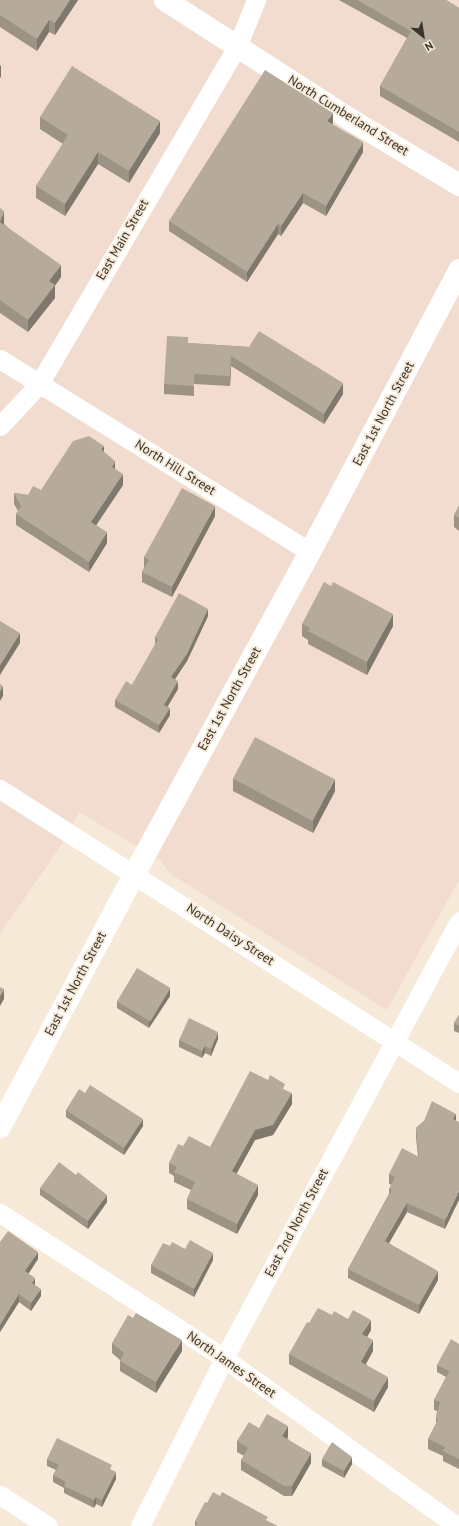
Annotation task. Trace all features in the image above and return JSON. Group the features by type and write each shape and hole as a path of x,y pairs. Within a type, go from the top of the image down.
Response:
{"main road":[{"name":"North Cumberland Street","path":"165,0 237,47 459,185"},
{"name":"East 1st North Street","path":"0,1127 135,873 310,552 459,270"}],"street":[{"name":"East Main Street","path":"0,426 39,384 237,47 256,0"},
{"name":"North Hill Street","path":"0,358 39,384 310,552"},
{"name":"North Daisy Street","path":"0,789 135,873 459,1083"},
{"name":"East 2nd North Street","path":"140,1526 224,1358 396,1041 459,921"},
{"name":"North James Street","path":"0,1214 224,1358 457,1526"},
{"path":"0,1495 48,1526"}],"shaded area":[{"path":"0,0 459,0 459,880 387,1010 169,873 161,861 79,812 66,838 0,934"}],"building":[{"path":"0,0 70,0 55,23 49,20 37,39 0,15"},
{"path":"357,0 446,0 459,8 459,132 380,86 411,31"},
{"path":"72,66 160,121 129,171 98,152 65,204 36,186 68,135 40,117"},
{"path":"265,70 333,113 327,121 363,142 326,206 303,193 281,226 278,224 247,272 169,221"},
{"path":"0,208 4,211 0,222"},
{"path":"0,222 61,265 49,281 55,285 28,320 0,300"},
{"path":"259,331 343,383 324,414 231,356 230,376 194,374 194,386 164,384 167,336 188,337 188,343 249,347"},
{"path":"89,436 104,446 101,449 115,461 112,467 123,474 91,522 107,532 89,562 16,514 21,506 14,493 28,495 33,486 41,490 73,441"},
{"path":"182,488 215,506 172,587 142,572 149,560 144,557"},
{"path":"459,506 459,518 454,515"},
{"path":"324,582 331,586 333,582 393,614 367,662 308,631 310,628 302,624"},
{"path":"179,593 208,609 187,654 171,677 178,681 164,705 170,708 159,725 115,700 126,681 132,685 158,639 155,637"},
{"path":"0,621 20,633 0,665"},
{"path":"0,684 3,686 0,691"},
{"path":"255,737 334,779 312,821 233,778"},
{"path":"137,968 170,988 150,1022 117,1001"},
{"path":"0,987 4,989 0,996"},
{"path":"459,1015 459,1026 454,1023"},
{"path":"189,1018 218,1032 211,1049 205,1046 202,1051 179,1040"},
{"path":"250,1071 268,1080 270,1075 285,1084 283,1089 292,1093 273,1125 255,1130 232,1171 258,1185 237,1224 187,1199 195,1182 174,1172 177,1167 169,1163 178,1144 183,1146 189,1136 210,1147"},
{"path":"90,1085 143,1119 124,1148 66,1110 79,1089 85,1093"},
{"path":"432,1101 456,1114 453,1119 459,1122 459,1191 445,1220 407,1203 385,1241 438,1271 419,1305 348,1269 392,1190 389,1189 395,1177 389,1174 402,1148 419,1157 416,1128 424,1121"},
{"path":"59,1162 76,1175 78,1172 107,1195 88,1221 40,1188"},
{"path":"8,1231 38,1252 25,1271 35,1278 32,1283 41,1289 31,1303 19,1294 0,1325 0,1242"},
{"path":"190,1240 213,1253 194,1289 151,1265 163,1243 170,1246 172,1242 185,1249"},
{"path":"318,1308 332,1315 334,1311 348,1319 353,1310 371,1320 362,1334 373,1340 361,1362 388,1377 374,1401 289,1354 307,1322 309,1323"},
{"path":"136,1313 182,1340 156,1382 120,1361 124,1353 112,1343 128,1315 133,1318"},
{"path":"451,1339 459,1344 459,1374 437,1365"},
{"path":"450,1370 459,1374 459,1459 443,1451 445,1447 428,1439 438,1419 436,1418 440,1402 434,1400"},
{"path":"267,1414 288,1426 282,1436 311,1453 292,1486 284,1486 241,1460 248,1448 237,1441 249,1422 259,1428"},
{"path":"57,1438 112,1465 110,1469 116,1472 102,1500 96,1497 94,1500 64,1486 66,1482 53,1475 59,1465 47,1459"},
{"path":"332,1442 352,1457 344,1471 322,1459"},
{"path":"213,1492 220,1496 222,1492 268,1517 266,1520 278,1526 196,1526 197,1523 195,1521 205,1502 207,1503"}]}
